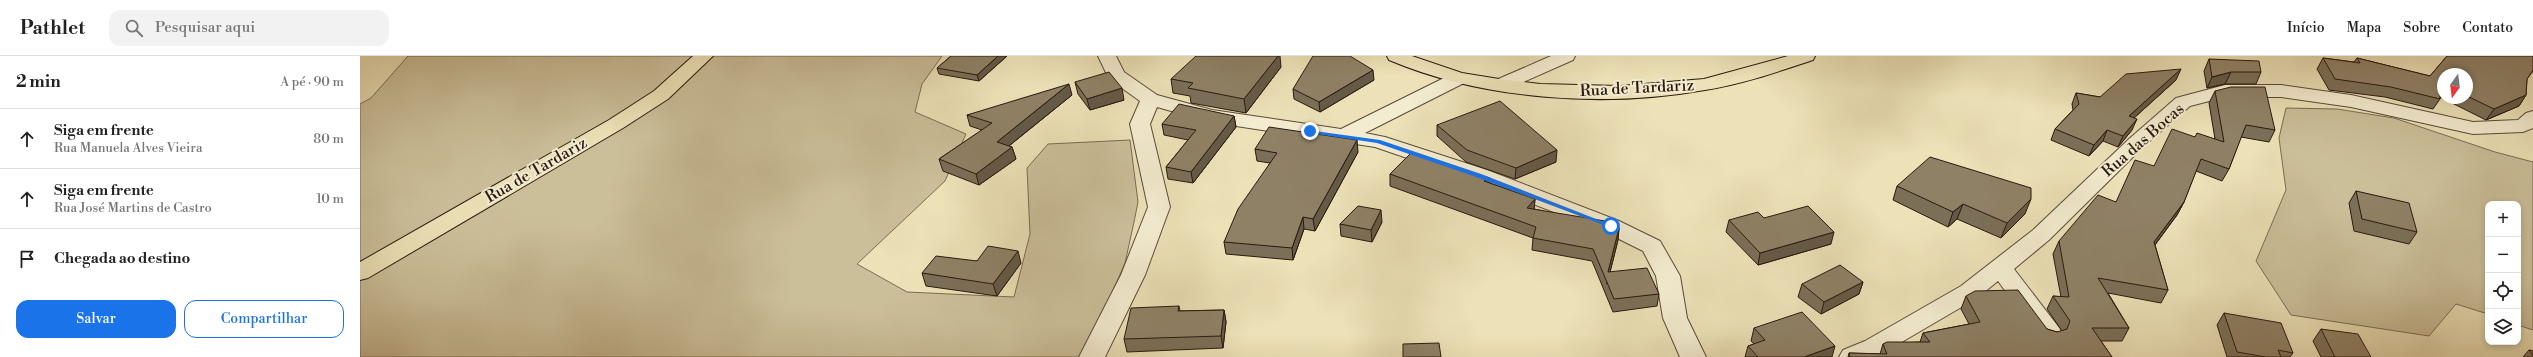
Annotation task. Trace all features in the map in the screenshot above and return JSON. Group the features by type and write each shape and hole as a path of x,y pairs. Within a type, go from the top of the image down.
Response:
{"main road":[{"name":"Rua de Tardariz","path":"360,272 616,124 661,95 704,56"},
{"name":"Rua de Tardariz","path":"1396,56 1459,78 1591,93 1689,87 1752,74 1806,56"}],"street":[{"path":"1107,56 1116,75 1150,99 1210,116 1378,141 1479,176 1611,226 1652,246 1668,276 1675,318 1693,357"},
{"path":"1504,84 1566,56"},
{"path":"1343,136 1459,78"},
{"name":"Rua das Bocas","path":"1852,357 1874,347 1969,292 2041,235 2136,142 2183,102 2225,91 2281,90 2351,101 2473,128 2523,126 2533,117"},
{"path":"1092,357 1134,275 1159,207 1140,124 1150,99"},
{"path":"2000,267 2051,335"}],"shaded area":[{"path":"408,56 942,56 922,84 915,112 966,134 945,181 857,264 907,292 1014,297 1030,234 1027,168 1048,144 1130,140 1138,202 1125,263 1084,357 360,357 360,104 371,98"},
{"path":"2286,108 2337,109 2394,118 2495,152 2533,162 2533,330 2521,326 2521,201 2485,201 2485,313 2456,304 2429,336 2291,315 2256,261 2286,190 2279,138"}],"building":[{"path":"951,56 998,56 977,75 937,68"},
{"path":"1196,56 1278,56 1244,99 1188,88 1193,83 1171,79"},
{"path":"1313,56 1350,56 1373,70 1319,102 1293,89"},
{"path":"2447,56 2533,56 2533,70 2527,79 2526,95 2494,109 2473,99 2473,68 2437,68 2437,98 2391,87 2335,79 2323,58 2360,63 2357,58 2430,76"},
{"path":"2209,59 2259,61 2261,72 2231,72 2212,77"},
{"path":"2181,69 2129,116 2137,119 2123,136 2107,130 2094,145 2055,129 2079,104 2076,93 2100,97 2126,74"},
{"path":"1109,72 1122,88 1087,99 1075,82"},
{"path":"1069,84 997,142 1012,147 976,174 939,159 992,123 967,115"},
{"path":"2231,87 2265,87 2275,130 2246,125 2229,169 2201,159 2184,202 2154,242 2168,290 2098,278 2129,328 2092,328 2112,357 1850,357 1849,353 1887,354 1883,344 1887,342 1930,342 1923,333 1980,322 1966,296 1975,291 2018,290 2047,329 2057,332 2067,329 2070,321 2053,296 2069,297 2059,241 2098,195 2116,202 2135,160 2154,166 2172,129 2195,137 2197,133 2224,142 2215,91"},
{"path":"1500,101 1557,150 1516,168 1467,150 1437,125"},
{"path":"1179,104 1234,116 1191,172 1166,167 1196,130 1162,124"},
{"path":"1269,127 1357,140 1313,219 1303,217 1292,248 1224,242 1238,209 1277,153 1255,149"},
{"path":"1412,152 1490,178 1484,181 1535,199 1527,208 1605,221 1619,228 1608,272 1647,268 1659,294 1614,299 1593,249 1533,238 1536,227 1390,174"},
{"path":"1930,157 2031,188 2031,199 2007,223 1963,204 1953,212 1897,186"},
{"path":"2356,191 2409,203 2417,232 2362,219"},
{"path":"1358,206 1381,210 1371,230 1340,224"},
{"path":"1808,206 1834,232 1760,253 1729,220 1758,212 1764,218"},
{"path":"988,246 1018,251 993,284 922,273 936,256 977,261"},
{"path":"1840,265 1863,282 1824,302 1802,284"},
{"path":"1179,306 1178,311 1224,310 1221,336 1124,339 1131,308"},
{"path":"1802,312 1835,346 1804,357 1758,357 1748,346 1765,340 1754,328"},
{"path":"2224,313 2281,323 2293,353 2278,350 2281,357 2266,357 2237,352"},
{"path":"2321,329 2358,334 2371,357 2335,357"},
{"path":"1439,343 1441,357 1403,357 1403,344"}],"route":[{"path":"1310,131 1378,141 1479,176 1611,226"}]}
